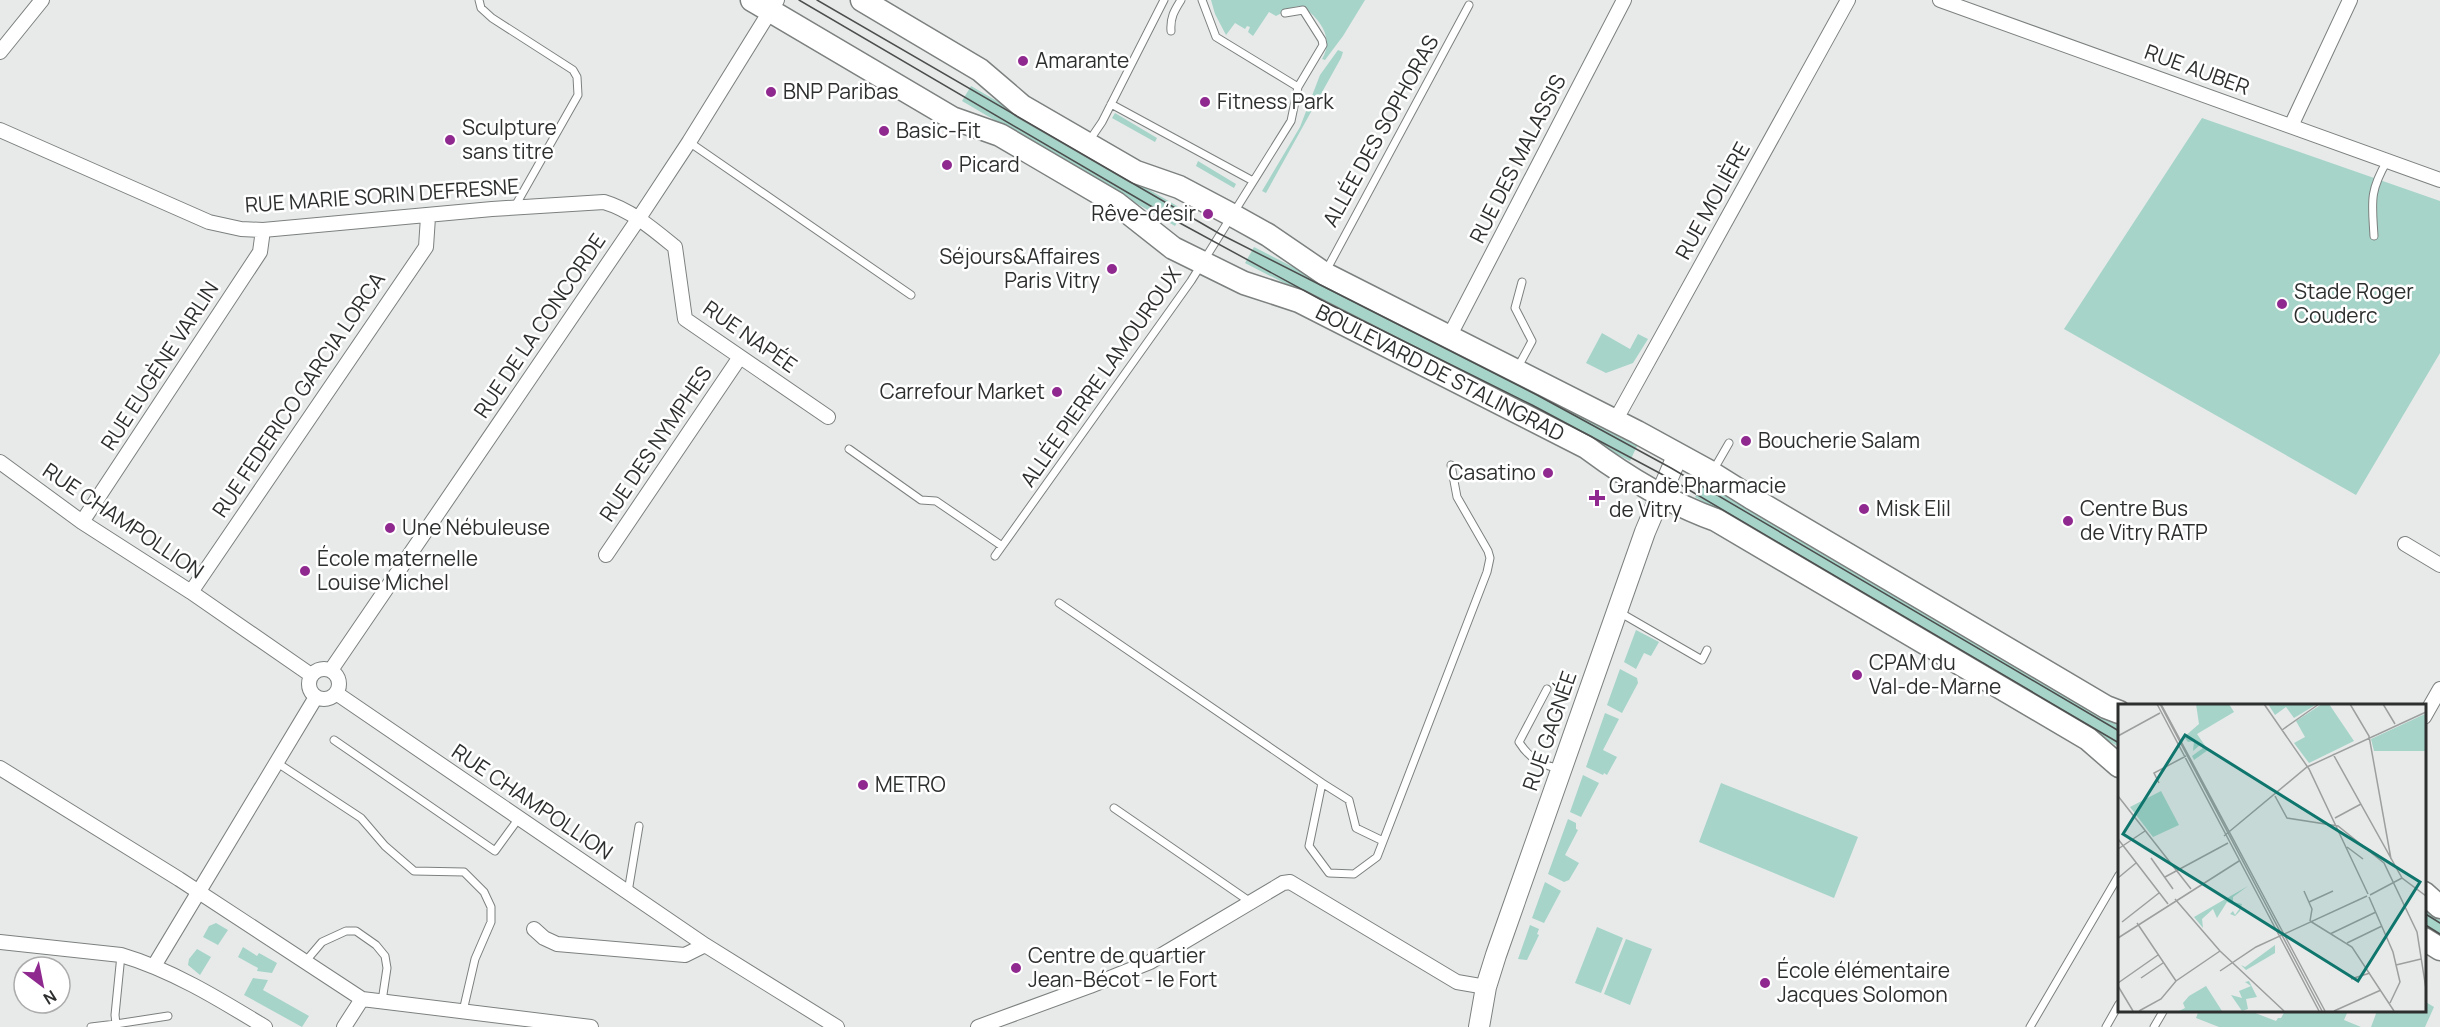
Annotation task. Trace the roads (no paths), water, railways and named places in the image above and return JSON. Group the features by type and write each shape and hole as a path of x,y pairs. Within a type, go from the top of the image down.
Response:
{"main road":[{"name":"BOULEVARD DE STALINGRAD","path":"862,0 980,70 1022,106 1136,172 1179,187 1268,235 1324,274 1712,472 1750,497 2086,695 2118,711"},
{"name":"BOULEVARD DE STALINGRAD","path":"766,3 952,118 1000,135 1116,202 1173,248 1244,283 1299,301 1586,447 1617,470 1692,511 1716,520 2088,739 2118,765"},
{"path":"2425,894 2440,907"},
{"path":"2425,940 2440,949"}],"street":[{"path":"0,52 42,0"},
{"name":"RUE DES MALASSIS","path":"1449,337 1624,0"},
{"name":"RUE MOLIÈRE","path":"1616,421 1848,0"},
{"name":"RUE AUBER","path":"1940,0 2440,180"},
{"path":"2291,126 2350,0"},
{"name":"RUE DE LA CONCORDE","path":"331,670 689,142 766,3"},
{"name":"RUE MARIE SORIN DEFRESNE","path":"0,130 209,222 241,229 263,230 604,202 616,205 639,218"},
{"name":"RUE FEDERICO GARCIA LORCA","path":"191,592 426,247 428,217"},
{"name":"RUE NAPÉE","path":"639,218 675,247 685,318 828,417"},
{"name":"RUE EUGÈNE VARLIN","path":"82,522 261,252 263,230"},
{"name":"RUE DES NYMPHES","path":"606,555 740,357"},
{"name":"RUE GAGNÉE","path":"1479,1027 1486,987 1561,770 1660,494 1678,454"},
{"name":"RUE CHAMPOLLION","path":"0,462 82,522 191,592 311,675"},
{"path":"2405,544 2440,565"},
{"path":"317,670 331,670 339,681 336,693 323,699 316,697 310,691 311,675 317,670"},
{"path":"2425,715 2440,689"},
{"name":"RUE CHAMPOLLION","path":"336,693 705,945 837,1027"},
{"path":"154,966 316,697"},
{"path":"0,768 362,999 591,1027"},
{"path":"978,1027 1149,962 1276,885 1290,882 1457,982 1486,987"},
{"path":"534,928 544,938 557,944 685,956 705,945"},
{"path":"0,942 121,955 154,966 214,996 265,1027"},
{"path":"344,1027 362,999"}],"lane":[{"path":"479,0 482,8 492,18 573,70 577,77 578,95 514,208"},
{"path":"1087,143 1111,104 1164,0"},
{"path":"1171,31 1170,21 1181,0"},
{"path":"1202,0 1216,38 1298,87"},
{"name":"ALLÉE DES SOPHORAS","path":"1324,274 1469,4"},
{"name":"ALLÉE PIERRE LAMOUROUX","path":"995,556 1202,262 1291,121 1298,87 1321,49 1322,40 1303,10 1285,13"},
{"path":"1111,104 1253,181"},
{"path":"689,142 911,295"},
{"path":"2374,236 2371,197 2377,179 2387,161"},
{"path":"1516,370 1532,341 1515,308 1522,282"},
{"path":"1712,472 1729,443"},
{"path":"849,449 921,500 936,501 1002,546"},
{"path":"1322,783 1309,846 1329,873 1354,874 1377,857 1487,572 1490,558 1488,551 1457,497 1451,465"},
{"path":"1059,603 1349,800 1356,828 1383,841"},
{"path":"1617,611 1702,660 1707,650"},
{"path":"1547,689 1519,742 1534,760 1561,770"},
{"path":"334,740 495,851 519,818"},
{"path":"276,762 361,818 385,846 414,871 464,873 484,892 491,907 491,922 475,959 463,1011"},
{"path":"1114,808 1249,902"},
{"path":"628,893 639,826"},
{"path":"2030,1027 2118,877"},
{"path":"305,962 322,942 346,931 356,930 376,945 385,956 387,968 382,1001"},
{"path":"116,1024 121,955"},
{"path":"2106,1027 2118,1006"},
{"path":"2154,1027 2163,1012"},
{"path":"91,1027 168,1016"}],"tram line":[{"path":"799,0 1178,222 1327,303 1532,405 1667,477 2118,742"},
{"path":"817,0 1220,234 1537,395 1671,468 2118,730"},
{"path":"2425,914 2440,923"},
{"path":"2425,925 2440,934"}],"place":[{"name":"Amarante","path":"1023,61"},
{"name":"BNP Paribas","path":"771,92"},
{"name":"Fitness Park","path":"1205,102"},
{"name":"Basic-Fit","path":"884,131"},
{"name":"Sculpture sans titre","path":"450,140"},
{"name":"Picard","path":"947,165"},
{"name":"Rêve-désir","path":"1208,214"},
{"name":"Séjours&Affaires Paris Vitry","path":"1112,269"},
{"name":"Stade Roger Couderc","path":"2282,304"},
{"name":"Carrefour Market","path":"1057,392"},
{"name":"Boucherie Salam","path":"1746,441"},
{"name":"Casatino","path":"1548,473"},
{"name":"Grande Pharmacie de Vitry","path":"1597,498"},
{"name":"Misk Elil","path":"1864,509"},
{"name":"Centre Bus de Vitry RATP","path":"2068,521"},
{"name":"Une Nébuleuse","path":"390,528"},
{"name":"École maternelle Louise Michel","path":"305,571"},
{"name":"CPAM du Val-de-Marne","path":"1857,675"},
{"name":"METRO","path":"863,785"},
{"name":"Centre de quartier Jean-Bécot - le Fort","path":"1016,968"},
{"name":"École élémentaire Jacques Solomon","path":"1765,983"}]}
